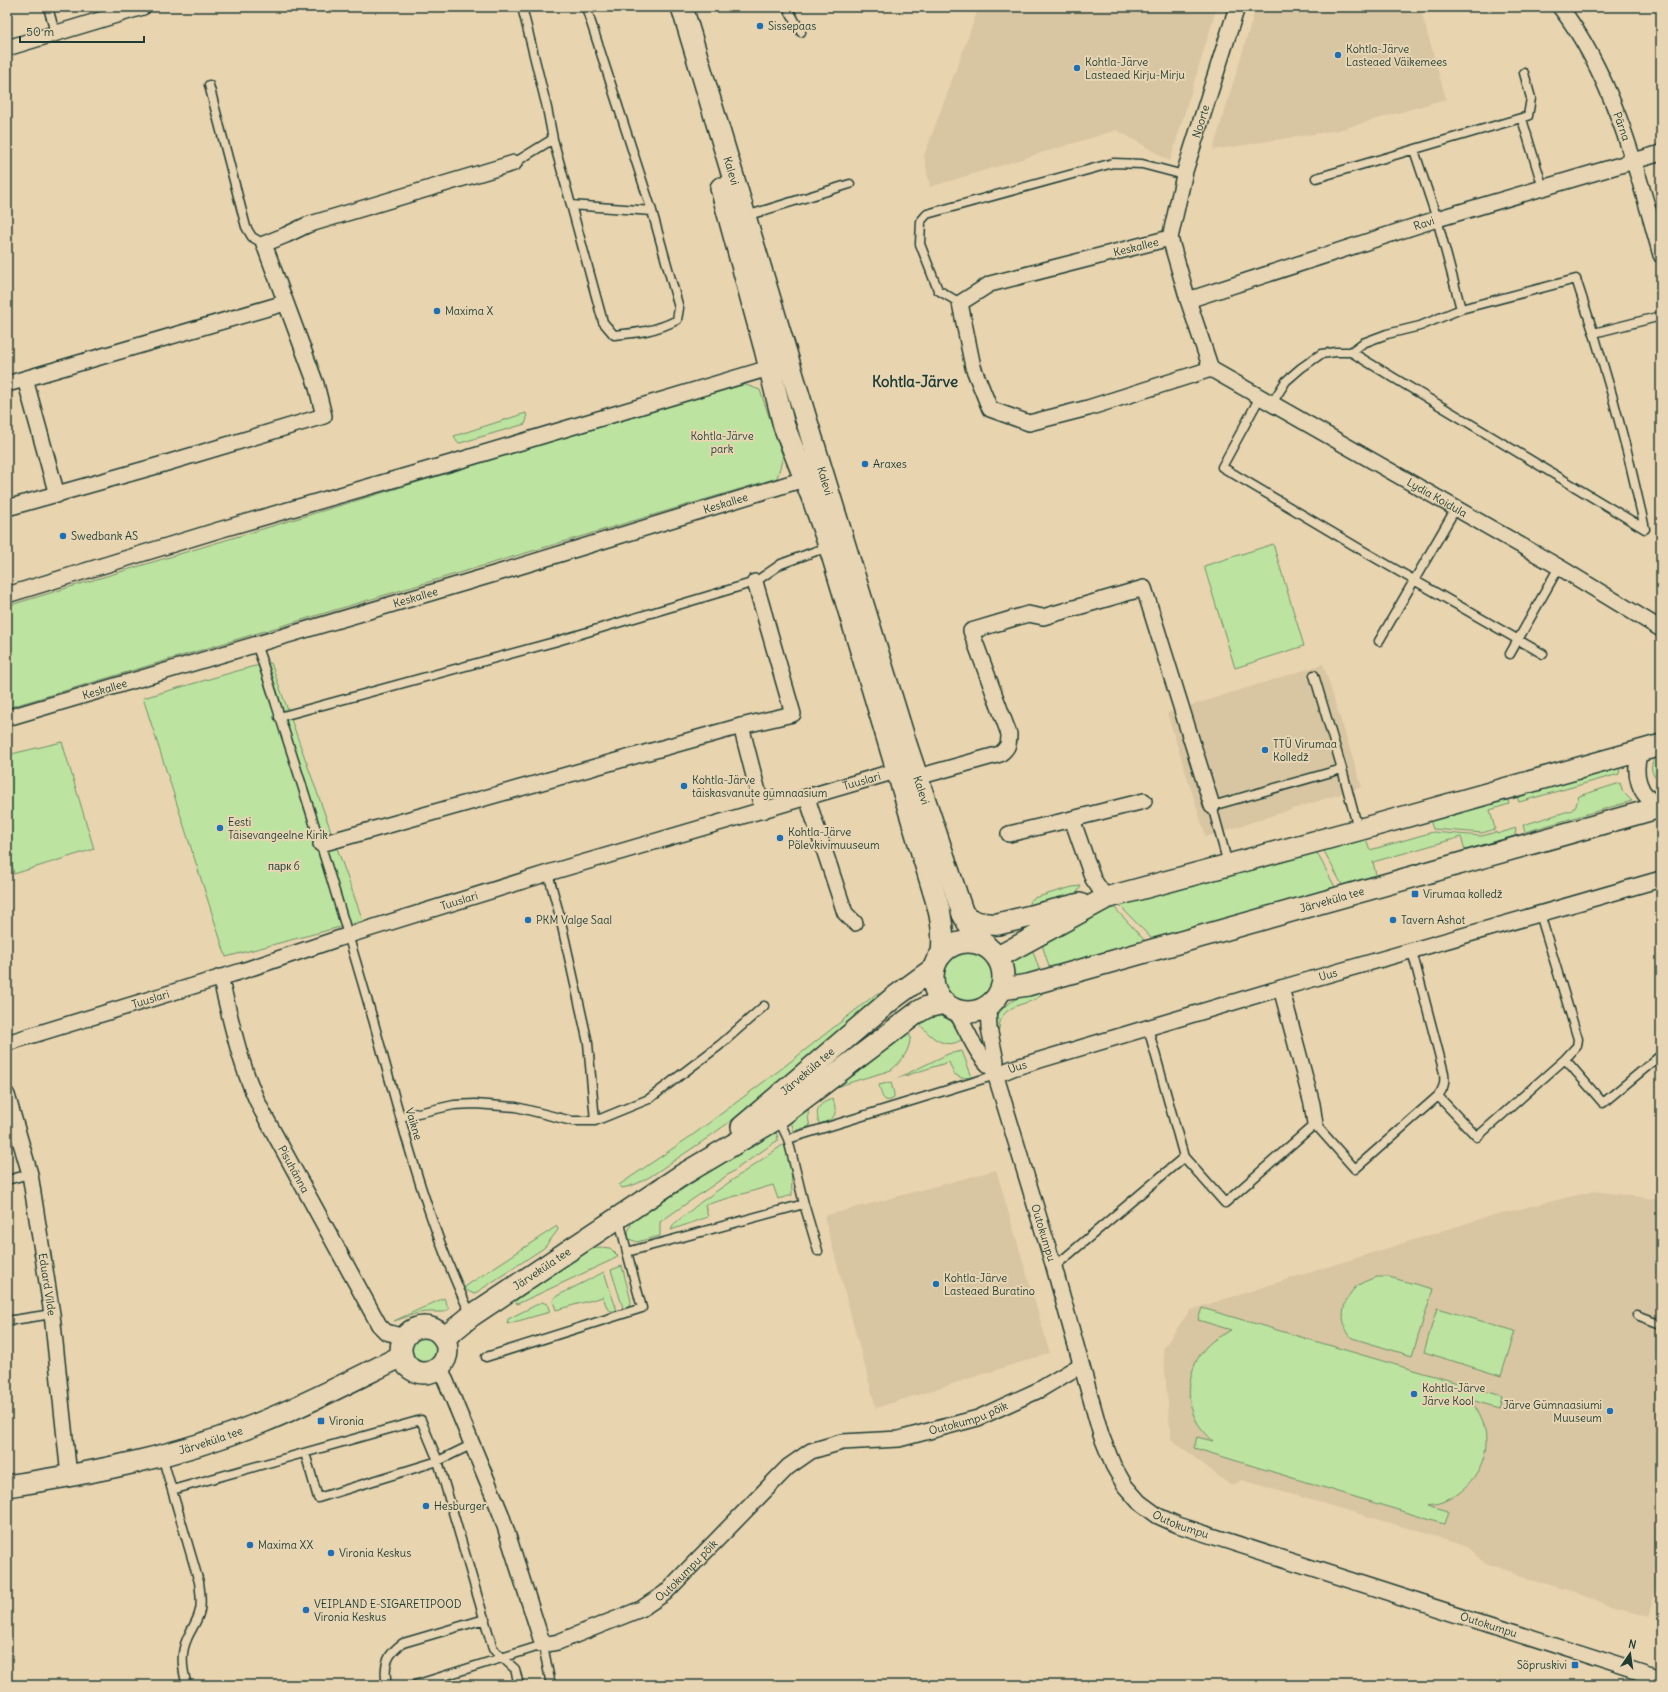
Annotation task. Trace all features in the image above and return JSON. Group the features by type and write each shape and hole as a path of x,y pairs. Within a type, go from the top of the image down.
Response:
{"main road":[{"name":"Kalevi","path":"667,7 801,404 814,476 830,548 907,774 963,914 970,927 992,952"},
{"name":"Kalevi","path":"682,7 738,218 769,368 784,426 814,476 907,774 944,935 938,961"},
{"path":"963,914 976,922 987,925 998,924 1106,898 1228,866 1661,745"},
{"name":"Järveküla tee","path":"1002,989 1028,985 1661,806"},
{"path":"992,952 1106,898"},
{"path":"969,941 980,943 992,952 1002,967 1004,978 1002,989 996,999 988,1006 978,1011 967,1012 949,1007 936,994 933,982 938,961 946,949 957,943 969,941"},
{"name":"Järveküla tee","path":"773,1112 892,999 938,961"},
{"name":"Järveküla tee","path":"444,1338 471,1316 618,1219 918,1012 927,1007 949,1007"},
{"path":"425,1326 440,1332 444,1338 448,1350 447,1356 440,1367 426,1373 418,1372 405,1363 404,1346 410,1331 425,1326"},
{"name":"Järveküla tee","path":"7,1486 69,1476 162,1455 261,1423 404,1346"}],"street":[{"path":"7,48 143,7"},
{"name":"Noorte","path":"1170,238 1184,175 1237,7"},
{"name":"Pärna","path":"1560,7 1579,35 1602,79 1618,115 1634,162 1661,255"},
{"name":"Ravi","path":"1188,300 1437,219 1661,153"},
{"path":"7,508 160,466 324,416 316,384 264,244 307,225 514,163"},
{"name":"Keskallee","path":"960,303 990,284 1170,238 1188,300 1211,369"},
{"path":"7,384 285,303"},
{"path":"960,303 973,368 990,409 1029,423 1088,408 1211,369"},
{"path":"7,595 219,530 451,464 769,368 779,371 789,380 801,404"},
{"name":"Lydia Koidula","path":"1211,369 1456,508 1661,628"},
{"path":"25,379 57,495"},
{"name":"Keskallee","path":"7,718 814,476"},
{"path":"321,844 741,726 793,714 755,582"},
{"name":"Tuuslari","path":"7,1043 220,978 349,935 548,873 807,798 1000,754 1007,749 1009,734 971,631 1028,614 1043,617 1144,588 1212,806"},
{"path":"741,726 763,811"},
{"name":"Järveküla tee","path":"1641,750 1636,767 1638,780 1648,799 1661,806"},
{"path":"807,798 845,913 855,923"},
{"path":"1009,834 1072,820 1144,801"},
{"path":"1072,820 1093,879 1106,898"},
{"name":"Uus","path":"995,1073 1281,988 1661,879"},
{"name":"Pisuhänna","path":"220,978 238,1053 252,1091 379,1325 404,1346"},
{"path":"1281,988 1312,1104 1315,1124"},
{"name":"Outokumpu","path":"988,1006 989,1028 996,1061 995,1073 1054,1267 1102,1435 1113,1465 1125,1486 1139,1502 1158,1516 1178,1526 1658,1678"},
{"name":"Outokumpu","path":"949,1007 963,1022 982,1058 995,1073"},
{"name":"Eduard Vilde","path":"7,1095 30,1174 52,1314 69,1476"},
{"name":"Outokumpu põik","path":"543,1645 558,1642 641,1609 665,1593 788,1467 811,1451 842,1442 899,1439 978,1418 1039,1390 1081,1365"},
{"path":"440,1367 501,1514 543,1645"}],"lane":[{"path":"48,7 55,33"},
{"path":"522,7 547,108 553,139 602,322 614,335 635,334 662,328 677,320 679,308 652,211 586,7"},
{"path":"787,7 801,32"},
{"path":"1316,178 1528,116 1531,98 1524,73"},
{"path":"209,86 246,227 252,237 264,244"},
{"path":"1522,119 1543,188"},
{"path":"514,163 553,139"},
{"path":"1414,150 1437,219 1462,309"},
{"path":"960,303 938,290 920,244 921,220 927,214 1113,163 1142,164 1184,175"},
{"path":"738,218 850,184"},
{"path":"571,206 652,211"},
{"path":"1351,352 1363,343 1387,334 1420,326 1462,309 1576,279 1594,333 1631,462 1645,529 1351,352 1321,354 1286,381 1266,400 1222,467 1543,654"},
{"path":"1594,333 1661,316"},
{"path":"1379,641 1456,508"},
{"path":"279,716 554,642 755,582 781,564 816,551 830,548"},
{"path":"1510,654 1558,567"},
{"name":"Vaikne","path":"256,644 349,935 400,1117 432,1217 458,1290 471,1316"},
{"path":"1314,675 1342,769 1358,830"},
{"path":"1228,866 1212,806 1342,769"},
{"path":"548,873 559,913 588,1044 595,1121"},
{"path":"1438,1096 1477,1137 1565,1059 1577,1046 1578,1039 1540,914"},
{"path":"1148,1028 1184,1156 1225,1203 1315,1124 1354,1169 1443,1090 1445,1082 1444,1074 1412,951"},
{"path":"400,1117 454,1106 475,1104 516,1107 572,1121 595,1121 649,1098 720,1044 764,1006"},
{"path":"1565,1059 1603,1103 1661,1055"},
{"path":"788,1139 995,1073"},
{"path":"773,1112 788,1139 804,1204 818,1251"},
{"path":"1054,1267 1184,1156"},
{"path":"7,1180 30,1174"},
{"path":"627,1252 804,1204"},
{"path":"486,1357 642,1308 618,1219"},
{"path":"7,1321 52,1314"},
{"path":"1637,1315 1661,1324"},
{"path":"172,1490 421,1420 438,1461 493,1649 515,1669 519,1685"},
{"path":"305,1453 318,1498 438,1461 473,1444"},
{"path":"162,1455 199,1582 201,1595 200,1609 197,1620 182,1652 182,1663 187,1685"},
{"path":"387,1685 386,1668 388,1657 394,1649 403,1642 485,1619"},
{"path":"415,1685 543,1645 551,1685"}],"shaded area":[{"name":"Kohtla-Järve Lasteaed Kirju-Mirju","path":"979,7 1217,7 1170,161 1117,130 930,187 924,156"},
{"name":"Kohtla-Järve Lasteaed Väikemees","path":"1256,7 1406,7 1421,11 1446,99 1339,130 1213,150"},
{"name":"TTÜ Virumaa Kolledž","path":"1323,664 1362,787 1206,837 1167,713"},
{"name":"Kohtla-Järve Lasteaed Buratino","path":"996,1170 1050,1353 876,1408 824,1216"},
{"name":"Kohtla-Järve Järve Kool","path":"1595,1191 1661,1200 1661,1577 1646,1616 1486,1566 1469,1546 1242,1480 1231,1486 1171,1439 1163,1349 1190,1310 1490,1216"}],"green space":[{"name":"Kohtla-Järve park","path":"743,384 760,390 783,457 777,478 7,708 7,606"},
{"path":"526,413 527,419 525,424 460,443 457,442 454,436"},
{"path":"1273,544 1304,646 1235,668 1204,566"},
{"name":"парк 6","path":"271,663 363,921 226,957 143,698 251,667"},
{"path":"62,742 94,849 14,874 7,843 7,755"},
{"path":"1661,752 1661,781 1652,770 1652,763"},
{"path":"1620,767 1619,774 1519,802 1515,792"},
{"path":"1620,783 1623,792 1632,801 1525,832 1523,825 1572,810 1576,805 1579,796"},
{"path":"1506,794 1509,804 1490,810 1495,829 1482,833 1433,829 1429,817"},
{"path":"1516,828 1515,836 1465,850 1461,837 1373,862 1376,875 1342,885 1322,847 1365,836 1370,850 1433,832 1482,836 1496,832 1497,834"},
{"path":"1315,849 1335,887 1154,941 1119,905"},
{"path":"1081,886 1077,893 1073,896 1030,909 1029,902 1034,898 1072,887"},
{"path":"1113,906 1147,943 1050,970 1041,941"},
{"path":"1031,945 1040,972 1015,977 1011,960"},
{"path":"968,950 982,954 990,962 994,976 990,990 982,998 968,1002 954,998 946,990 942,976 946,962 954,954"},
{"path":"1044,990 1041,996 1006,1012 1001,1019 999,1029 995,1033 994,1021 1003,1008 1022,996"},
{"path":"876,994 880,994 883,997 756,1102 702,1142 643,1180 636,1184 622,1188 619,1185 694,1134 781,1069"},
{"path":"934,1014 940,1015 952,1022 963,1038 954,1043 948,1044 941,1042 929,1034 915,1018"},
{"path":"907,1025 910,1038 909,1044 904,1056 896,1066 891,1070 834,1088 823,1093 815,1099 808,1110 810,1126 794,1131 791,1118 797,1107"},
{"path":"962,1051 972,1077 962,1078 954,1074 949,1062 898,1078 948,1054"},
{"path":"891,1082 894,1098 885,1100 879,1085"},
{"path":"833,1099 835,1109 834,1116 819,1124 817,1114 819,1107 824,1102"},
{"path":"772,1131 777,1134 778,1140 660,1222 660,1236 637,1242 629,1239 628,1232 632,1222 700,1178 709,1167"},
{"path":"784,1144 791,1163 792,1195 778,1199 773,1185 705,1205 708,1217 671,1230 674,1224 701,1202"},
{"path":"557,1226 558,1230 544,1248 474,1294 464,1289 466,1286"},
{"path":"599,1247 610,1248 618,1256 517,1304 515,1301 589,1250"},
{"path":"622,1266 631,1301 631,1304 626,1309 623,1308 611,1270"},
{"path":"604,1272 617,1311 611,1311 607,1308 603,1297 556,1310 553,1301 555,1297"},
{"path":"1377,1277 1389,1277 1433,1289 1412,1356 1352,1338 1347,1332 1343,1317 1349,1295 1360,1284"},
{"path":"444,1298 449,1309 443,1312 418,1313 394,1321"},
{"path":"542,1302 547,1304 550,1312 507,1324 508,1319"},
{"path":"1202,1308 1502,1396 1499,1408 1471,1400 1483,1422 1486,1442 1485,1453 1477,1474 1470,1483 1453,1497 1437,1504 1428,1505 1448,1511 1444,1524 1194,1448 1197,1437 1213,1441 1200,1427 1193,1413 1189,1393 1192,1373 1195,1364 1206,1347 1215,1339 1231,1330 1198,1320"},
{"path":"1437,1308 1515,1331 1501,1376 1424,1352"},
{"path":"423,1336 429,1337 437,1345 437,1357 429,1365 423,1366 417,1365 409,1357 408,1351 409,1345 417,1337"}],"place":[{"name":"Sissepaas","path":"760,26"},
{"name":"Kohtla-Järve Lasteaed Väikemees","path":"1338,55"},
{"name":"Kohtla-Järve Lasteaed Kirju-Mirju","path":"1077,68"},
{"name":"Maxima X","path":"437,311"},
{"name":"Araxes","path":"865,464"},
{"name":"Swedbank AS","path":"63,536"},
{"name":"TTÜ Virumaa Kolledž","path":"1265,750"},
{"name":"Kohtla-Järve täiskasvanute gümnaasium","path":"684,786"},
{"name":"Eesti Täisevangeelne Kirik","path":"220,828"},
{"name":"Kohtla-Järve Põlevkivimuuseum","path":"780,838"},
{"name":"Virumaa kolledž","path":"1415,894"},
{"name":"PKM Valge Saal","path":"528,920"},
{"name":"Tavern Ashot","path":"1393,920"},
{"name":"Kohtla-Järve Lasteaed Buratino","path":"936,1284"},
{"name":"Kohtla-Järve Järve Kool","path":"1414,1394"},
{"name":"Järve Gümnaasiumi Muuseum","path":"1610,1411"},
{"name":"Vironia","path":"321,1421"},
{"name":"Hesburger","path":"426,1506"},
{"name":"Maxima XX","path":"250,1545"},
{"name":"Vironia Keskus","path":"331,1553"},
{"name":"VEIPLAND E-SIGARETIPOOD Vironia Keskus","path":"306,1610"},
{"name":"Sõpruskivi","path":"1575,1665"}],"district":[{"name":"Kohtla-Järve","path":"915,382"}]}
